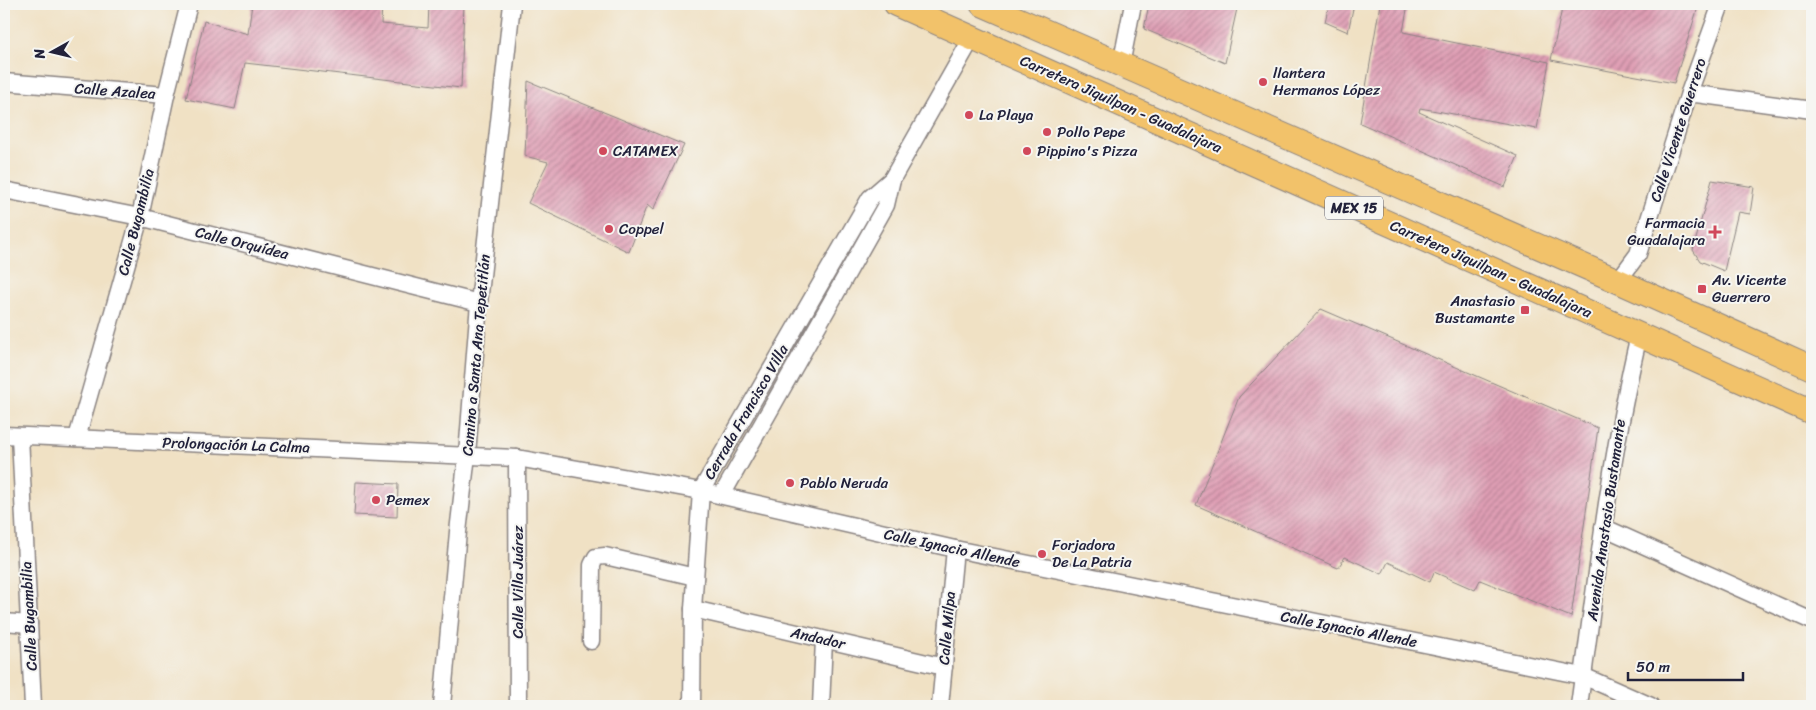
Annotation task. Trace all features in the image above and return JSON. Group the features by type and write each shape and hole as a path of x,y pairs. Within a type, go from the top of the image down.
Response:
{"highway":[{"name":"Carretera Jiquilpan - Guadalajara","path":"896,4 1812,412"},
{"name":"MEX 15","path":"982,4 1618,281 1812,368"}],"street":[{"name":"Calle Bugambilia","path":"76,438 140,216 166,95 189,4"},
{"name":"Camino a Santa Ana Tepetitlán","path":"442,706 467,455 479,303 512,4"},
{"path":"1120,65 1133,4"},
{"name":"Calle Vicente Guerrero","path":"1618,281 1638,254 1689,93 1721,4"},
{"name":"Cerrada Francisco Villa","path":"722,495 886,205 892,179 972,38"},
{"name":"Calle Azalea","path":"4,82 166,95"},
{"path":"1689,93 1812,110"},
{"name":"Cerrada Francisco Villa","path":"692,706 693,609 701,491 870,198 892,179"},
{"name":"Calle Orquídea","path":"4,190 140,216 479,303"},
{"name":"Avenida Anastasio Bustamante","path":"1579,706 1602,527 1625,394 1639,335"},
{"name":"Calle Bugambilia","path":"12,435 29,624 32,706"},
{"name":"Prolongación La Calma","path":"12,435 467,455"},
{"name":"Calle Ignacio Allende","path":"467,455 517,458 722,495 955,549 1583,676 1651,706"},
{"name":"Calle Villa Juárez","path":"517,458 518,706"},
{"path":"1602,527 1812,622"},
{"name":"Calle Milpa","path":"940,706 955,549"},
{"path":"591,641 592,565 596,557 605,556 695,577"},
{"name":"Andador","path":"693,609 944,667"},
{"path":"4,622 29,624"},
{"path":"821,706 824,640"}],"building":[{"path":"252,4 382,4 381,24 428,28 429,4 464,4 461,88 245,63 235,109 186,99 204,21 248,34"},
{"path":"1149,4 1238,4 1225,63 1144,29"},
{"path":"1329,4 1354,4 1348,32 1325,22"},
{"path":"1380,4 1408,4 1403,32 1549,62 1537,129 1420,108 1419,112 1518,156 1505,187 1360,123"},
{"path":"1563,4 1699,4 1674,83 1551,60"},
{"name":"CATAMEX","path":"528,81 684,145 653,210 647,205 629,252 528,203 548,162 525,156"},
{"name":"Farmacia Guadalajara","path":"1712,180 1754,187 1750,214 1738,212 1724,271 1700,261 1693,250"},
{"path":"1321,309 1598,428 1571,617 1480,580 1475,590 1434,572 1430,582 1388,562 1382,574 1345,557 1338,568 1196,505 1239,397"},
{"name":"Pemex","path":"356,482 398,484 397,517 354,515"}],"place":[{"name":"llantera Hermanos López","path":"1263,82"},
{"name":"La Playa","path":"969,115"},
{"name":"Pollo Pepe","path":"1047,132"},
{"name":"CATAMEX","path":"603,151"},
{"name":"Pippino's Pizza","path":"1027,151"},
{"name":"Coppel","path":"609,229"},
{"name":"Farmacia Guadalajara","path":"1715,232"},
{"name":"Av. Vicente Guerrero","path":"1702,289"},
{"name":"Anastasio Bustamante","path":"1525,310"},
{"name":"Pablo Neruda","path":"790,483"},
{"name":"Pemex","path":"376,500"},
{"name":"Forjadora De La Patria","path":"1042,554"}]}
